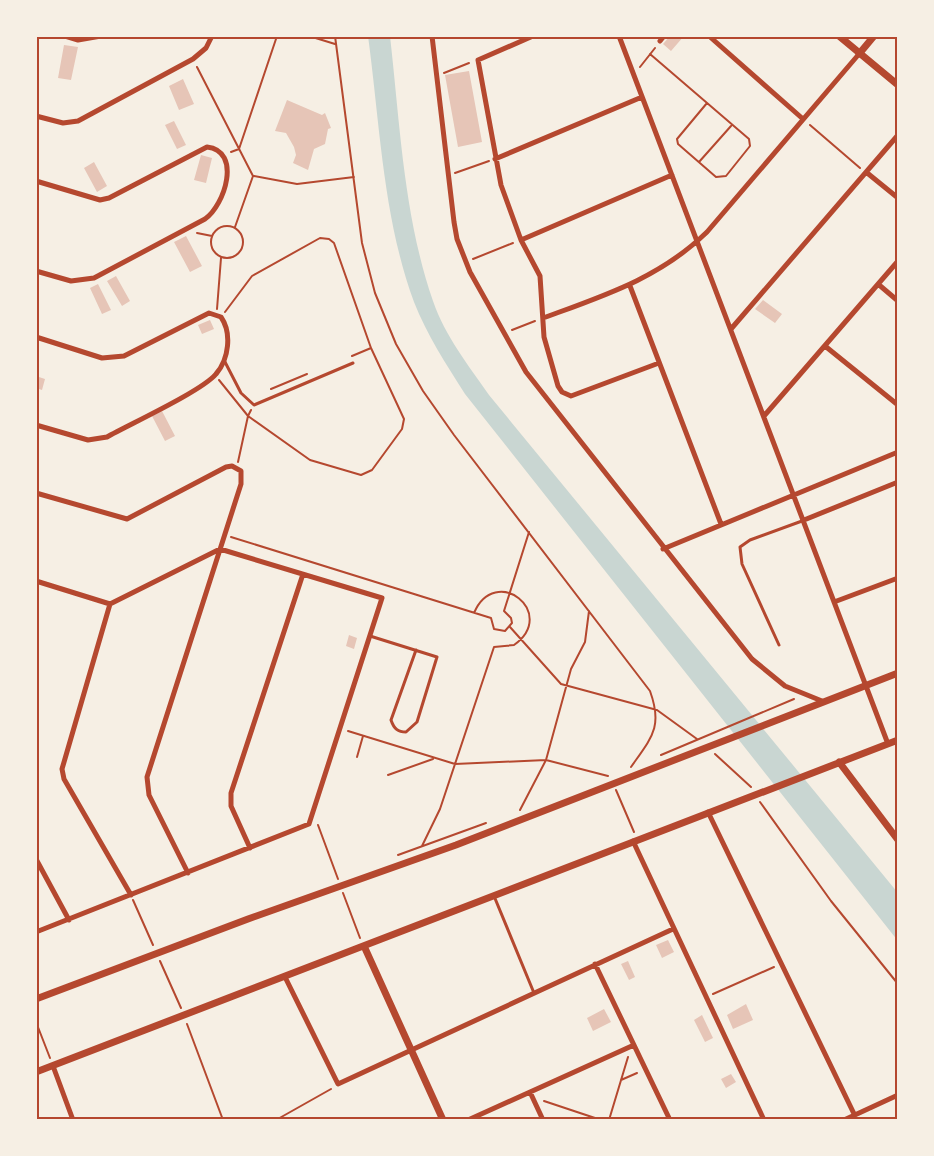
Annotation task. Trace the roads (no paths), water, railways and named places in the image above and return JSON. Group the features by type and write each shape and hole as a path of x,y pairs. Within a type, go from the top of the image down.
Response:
{"street":[{"path":"65,36 78,40 101,36"},
{"path":"36,116 63,123 78,121 193,59 206,48 212,36"},
{"path":"432,36 455,231 465,262 504,333 544,397 663,549 763,671 785,686 822,701"},
{"path":"533,36 478,60 495,159 510,212 521,240 540,276 544,337 558,386 562,392 571,396 659,363"},
{"path":"619,36 888,744"},
{"path":"709,36 803,119"},
{"path":"839,36 898,85"},
{"path":"543,318 630,286 684,255 874,36"},
{"path":"495,159 642,98"},
{"path":"731,329 898,135"},
{"path":"36,181 100,200 109,198 200,149 218,150 225,162 227,179 219,204 210,216 94,278 71,281 36,271"},
{"path":"866,172 898,198"},
{"path":"521,240 672,175"},
{"path":"764,416 898,261"},
{"path":"878,284 898,301"},
{"path":"630,286 722,524"},
{"path":"36,337 102,358 119,358 202,316 219,316 228,335 224,360 216,375 205,384 99,440 88,440 36,424"},
{"path":"825,346 898,405"},
{"path":"663,549 898,452"},
{"path":"36,493 127,519 234,466 242,477 147,777 147,786 188,873"},
{"path":"804,520 898,482"},
{"path":"36,582 110,604 220,549 382,598 309,824 36,932"},
{"path":"250,848 230,801 303,574"},
{"path":"834,602 898,578"},
{"path":"110,604 62,770 64,779 131,895"},
{"path":"36,999 240,922 456,846 715,742 898,673"},
{"path":"36,1072 898,740"},
{"path":"839,762 898,839"},
{"path":"708,812 856,1118"},
{"path":"635,840 673,928 764,1120"},
{"path":"36,859 69,920"},
{"path":"285,976 338,1084 673,928"},
{"path":"363,946 443,1120"},
{"path":"595,964 632,1046 646,1069 670,1120"},
{"path":"468,1120 531,1095 632,1046"},
{"path":"53,1066 73,1120"},
{"path":"531,1095 543,1120"},
{"path":"844,1120 856,1118 898,1095"}],"lane":[{"path":"224,360 242,393 254,405 353,363"},
{"path":"779,645 742,564 740,547 750,540 804,520"},
{"path":"370,636 416,650 437,657 417,722 406,732 400,732 393,727 391,720 416,650"},
{"path":"494,894 534,993"}]}
